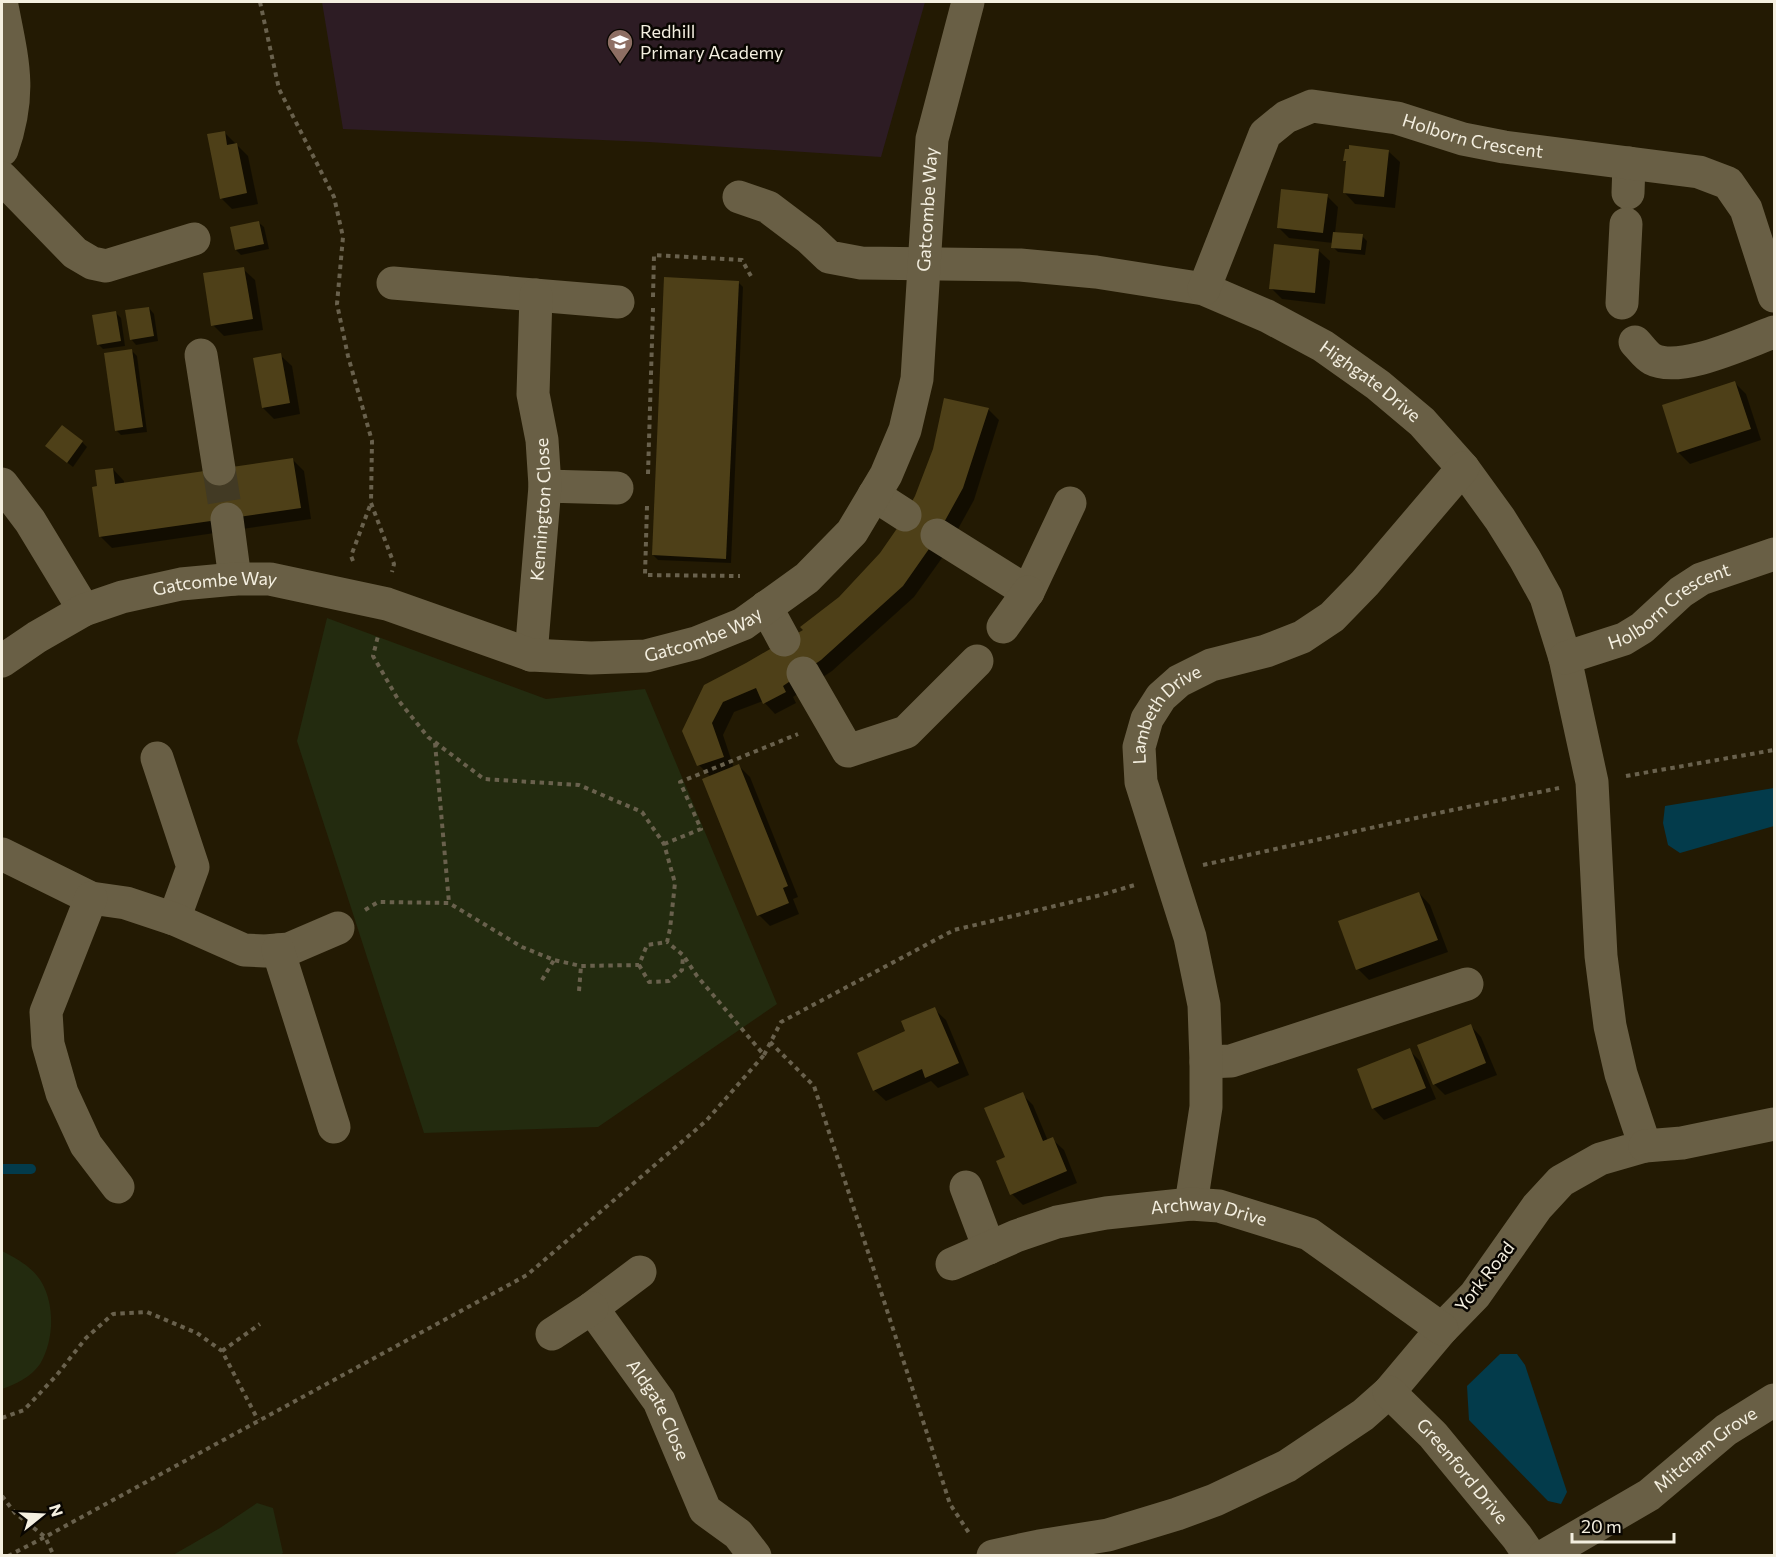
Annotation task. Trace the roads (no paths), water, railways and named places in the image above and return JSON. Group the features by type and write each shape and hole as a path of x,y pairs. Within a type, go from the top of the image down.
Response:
{"street":[{"name":"Gatcombe Way","path":"2,661 37,637 84,610 122,597 181,584 235,579 270,579 387,604 531,655 591,658 646,656 696,643 743,624 807,578 852,532 886,475 905,430 917,379 932,139 968,2"},
{"path":"2,6 12,57 15,96 9,130 2,150"},
{"name":"Holborn Crescent","path":"1204,289 1265,134 1286,117 1312,106 1397,118 1463,139 1504,147 1627,193 1699,172 1728,183 1746,209 1774,296"},
{"path":"2,178 75,253 92,263 106,266 194,239"},
{"path":"1622,303 1627,193"},
{"name":"Highgate Drive","path":"740,197 768,207 809,238 829,257 861,263 1020,265 1145,278 1204,289 1268,316 1323,345 1377,384 1422,422 1463,468 1500,519 1546,597 1566,658 1592,782 1601,956 1610,1026 1621,1074 1645,1146"},
{"path":"393,283 618,302"},
{"name":"Kennington Close","path":"531,655 545,486 542,440 533,394 536,295"},
{"path":"1635,342 1652,359 1674,364 1698,360 1774,332"},
{"path":"201,355 219,469"},
{"name":"Lambeth Drive","path":"1191,1204 1206,1107 1204,1005 1190,937 1141,782 1139,747 1147,719 1161,697 1179,681 1211,665 1266,651 1302,637 1332,617 1365,583 1463,468"},
{"path":"2,484 30,521 84,610"},
{"path":"545,486 632,484"},
{"path":"874,495 905,515"},
{"path":"1003,627 1028,592 1070,503"},
{"path":"227,519 235,579"},
{"path":"937,535 1028,592"},
{"name":"Holborn Crescent","path":"1566,658 1624,639 1642,628 1681,592 1701,579 1774,554"},
{"path":"766,607 784,640"},
{"path":"802,673 848,751 906,732 977,661"},
{"path":"157,758 193,867 174,919"},
{"path":"2,854 91,898 126,903 174,919 244,950 289,949 338,928"},
{"path":"91,898 46,1011 48,1044 62,1093 86,1145 118,1187"},
{"path":"278,950 334,1127"},
{"path":"1206,1062 1231,1061 1467,984"},
{"name":"York Road","path":"981,1545 1039,1546 1108,1535 1215,1500 1287,1466 1363,1415 1389,1392 1442,1329 1475,1295 1537,1207 1561,1181 1599,1159 1645,1146 1682,1143 1774,1124"},
{"path":"966,1187 989,1248"},
{"name":"Archway Drive","path":"952,1264 1016,1236 1056,1222 1106,1213 1191,1204 1219,1206 1309,1234 1442,1329"},
{"path":"552,1334 640,1272"},
{"name":"Aldgate Close","path":"592,1308 659,1401 705,1510 738,1534 755,1556"},
{"name":"Greenford Drive","path":"1389,1392 1433,1435 1510,1528 1530,1556"},
{"name":"Mitcham Grove","path":"1544,1556 1649,1495 1726,1430 1774,1400"}],"water":[{"path":"1774,788 1774,826 1680,853 1668,845 1663,823 1665,806"},
{"path":"1500,1354 1517,1354 1525,1365 1567,1492 1561,1504 1548,1501 1469,1420 1467,1386"}],"waterway":[{"path":"2,1169 31,1169"}],"tunnel":[{"path":"219,469 227,519"}],"place":[{"name":"Redhill Primary Academy","path":"620,65"}]}
